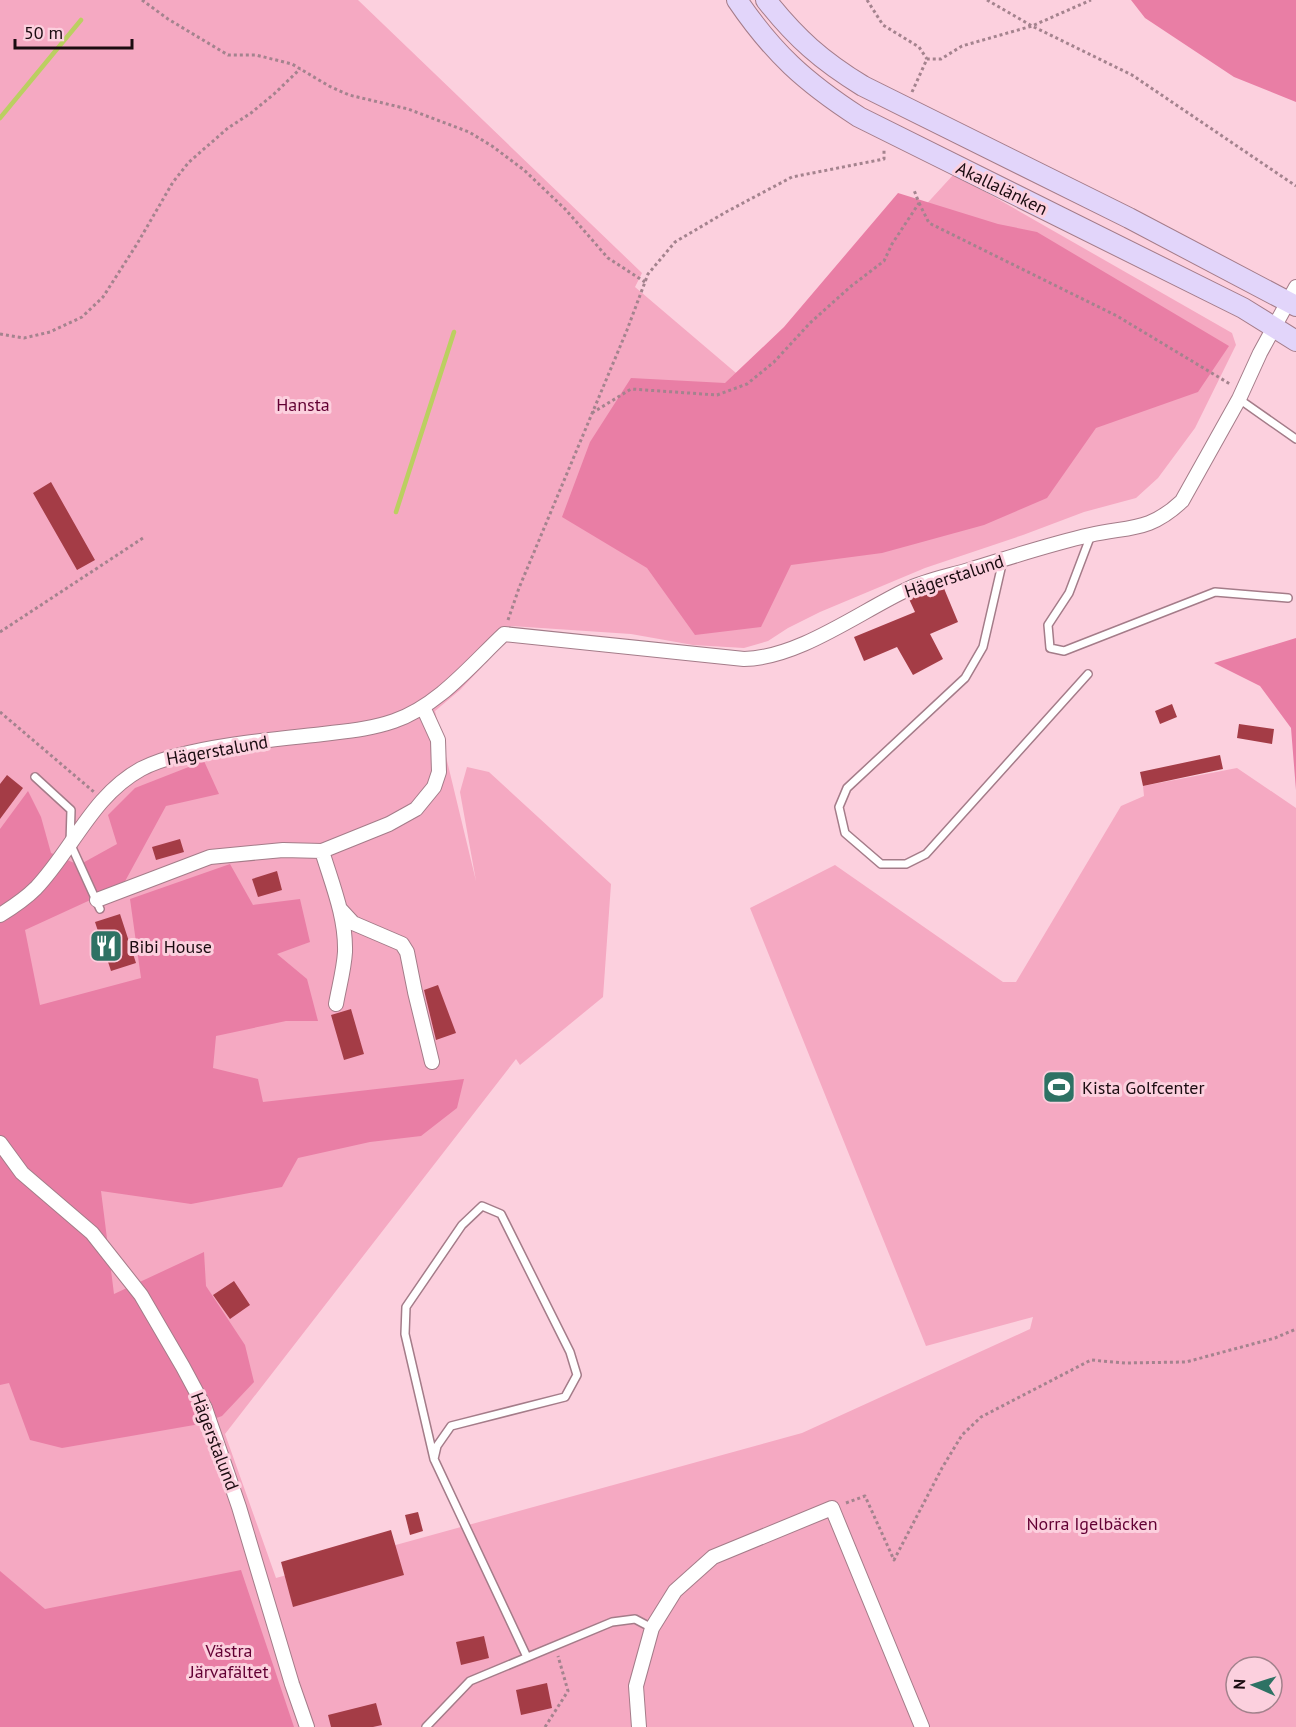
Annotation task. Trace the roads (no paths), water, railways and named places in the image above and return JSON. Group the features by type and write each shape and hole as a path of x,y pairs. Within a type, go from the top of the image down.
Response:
{"main road":[{"name":"Akallalänken","path":"737,0 773,48 798,73 824,95 859,117 1233,303 1296,340"},
{"name":"Akallalänken","path":"766,0 805,44 831,66 863,86 1294,298"}],"street":[{"name":"Hägerstalund","path":"0,915 36,889 102,800 121,782 159,760 212,747 366,728 396,721 423,707 442,693 504,634 760,659 794,649 909,589 1091,535 1134,529 1153,523 1182,501 1275,328 1294,298"},
{"path":"98,905 210,857 283,850 322,851 389,824 416,809 434,787 439,772 438,740 423,707"},
{"path":"322,851 341,910 345,933 345,955 336,1004"},
{"path":"341,910 353,923 402,944 407,952 432,1062"},
{"name":"Hägerstalund","path":"0,1143 22,1173 92,1233 141,1295 200,1398 213,1427 307,1727"},
{"path":"639,1727 636,1686 652,1628 675,1591 713,1557 832,1508 922,1727"}],"lane":[{"path":"1241,395 1296,439"},
{"path":"1091,535 1069,593 1048,625 1050,648 1064,651 1215,592 1288,598"},
{"path":"1003,560 983,647 965,678 847,788 839,807 845,833 881,864 906,864 926,854 1088,674"},
{"path":"35,777 71,810 70,843 98,905"},
{"path":"434,1459 437,1446 451,1426 566,1397 577,1375 570,1352 501,1214 482,1206 462,1225 406,1307 405,1334 434,1459 526,1657"},
{"path":"426,1727 470,1681 612,1622 635,1619 652,1628"}],"waterway":[{"path":"0,118 81,20"},
{"path":"396,512 454,332"}],"place":[{"name":"Bibi House","path":"106,946"},
{"name":"Kista Golfcenter","path":"1059,1087"}],"park label":[{"name":"Hansta","path":"303,404"},
{"name":"Norra Igelbäcken","path":"1092,1523"},
{"name":"Västra Järvafältet","path":"229,1660"}]}
